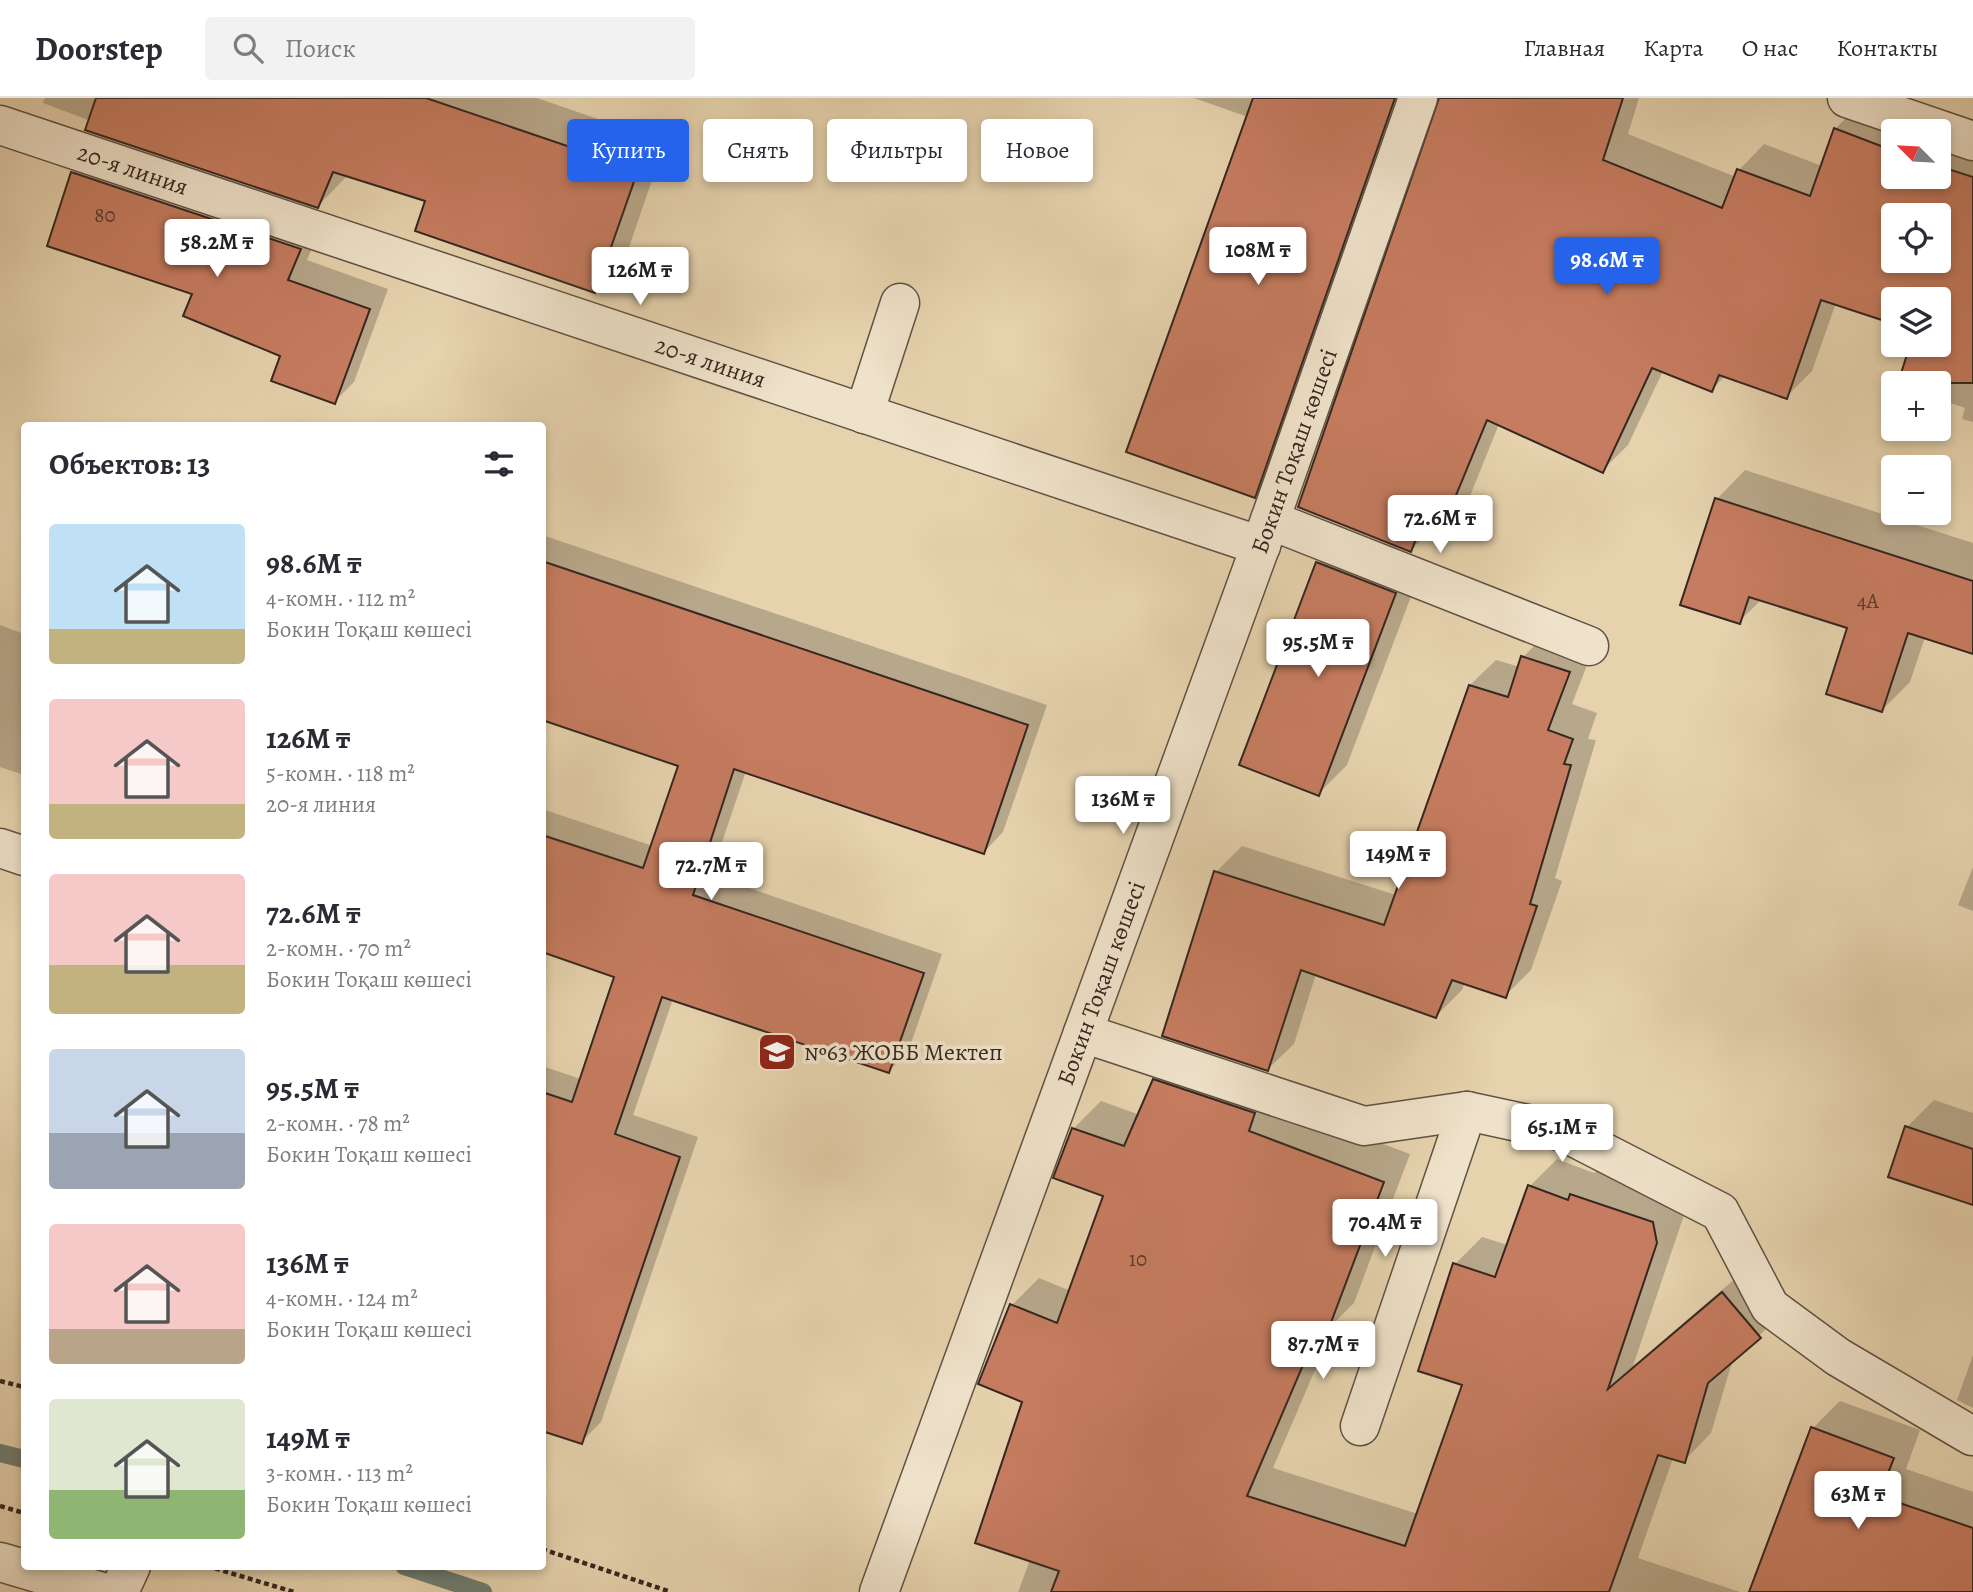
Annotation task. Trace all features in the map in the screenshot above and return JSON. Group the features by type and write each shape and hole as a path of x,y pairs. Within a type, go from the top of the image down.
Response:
{"street":[{"name":"Бокин Тоқаш көшесі","path":"879,1592 1265,533 1418,98"},
{"path":"1847,98 1973,141"},
{"name":"20-я линия","path":"0,125 864,414 1265,533 1589,646"},
{"path":"864,414 900,303"},
{"path":"0,848 21,855"},
{"path":"1083,1033 1364,1126 1467,1111 1564,1132 1720,1212 1770,1307 1838,1357 1972,1436"},
{"path":"1360,1426 1467,1111"},
{"path":"0,1562 21,1568"},
{"path":"27,1570 102,1592"},
{"path":"119,1592 129,1570"}],"path":[{"path":"0,1381 21,1386"},
{"path":"0,1506 21,1512"},
{"path":"546,1550 671,1592"},
{"path":"221,1570 294,1592"}],"building":[{"path":"96,98 426,98 567,146 567,182 634,182 595,293 415,231 425,201 333,172 318,208 85,130"},
{"path":"1253,98 1395,98 1255,498 1126,452"},
{"path":"1439,98 1623,98 1603,160 1722,208 1737,169 1810,196 1834,128 1881,146 1881,189 1951,189 1951,170 1973,177 1973,383 1951,383 1951,371 1902,371 1906,357 1951,357 1951,287 1881,287 1881,320 1821,300 1787,399 1719,375 1712,392 1652,368 1603,473 1487,420 1438,539 1419,531 1411,552 1298,507"},
{"path":"71,172 301,249 288,280 370,309 335,404 271,381 280,356 183,316 192,294 47,246"},
{"path":"1715,498 1973,581 1973,654 1908,633 1882,712 1826,694 1847,628 1749,597 1740,624 1680,605"},
{"path":"546,562 1028,725 984,854 734,769 693,895 924,973 889,1073 662,997 615,1134 680,1157 582,1444 546,1432 546,1093 572,1102 614,977 546,953 546,836 643,868 678,766 546,721"},
{"path":"1316,562 1396,593 1319,796 1239,765"},
{"path":"1521,656 1570,672 1548,730 1573,739 1564,764 1571,765 1530,904 1537,906 1506,998 1452,980 1436,1018 1301,970 1268,1071 1162,1036 1214,871 1384,925 1469,685 1508,697"},
{"path":"1153,1079 1255,1113 1249,1131 1384,1182 1327,1333 1318,1330 1247,1496 1405,1546 1462,1385 1418,1371 1453,1263 1495,1277 1528,1185 1568,1200 1570,1194 1653,1222 1657,1243 1608,1389 1722,1292 1761,1338 1708,1383 1685,1463 1658,1455 1609,1592 1051,1592 1059,1571 975,1543 1022,1402 978,1384 1010,1304 1057,1323 1103,1196 1053,1178 1072,1128 1124,1146"},
{"path":"1905,1126 1973,1149 1973,1205 1888,1177"},
{"path":"1811,1427 1894,1458 1879,1496 1973,1528 1973,1592 1749,1592"}],"waterway":[{"path":"0,1453 21,1458"},
{"path":"416,1570 483,1592"}],"place":[{"name":"№63 ЖОББ Мектеп","path":"777,1052"}]}
